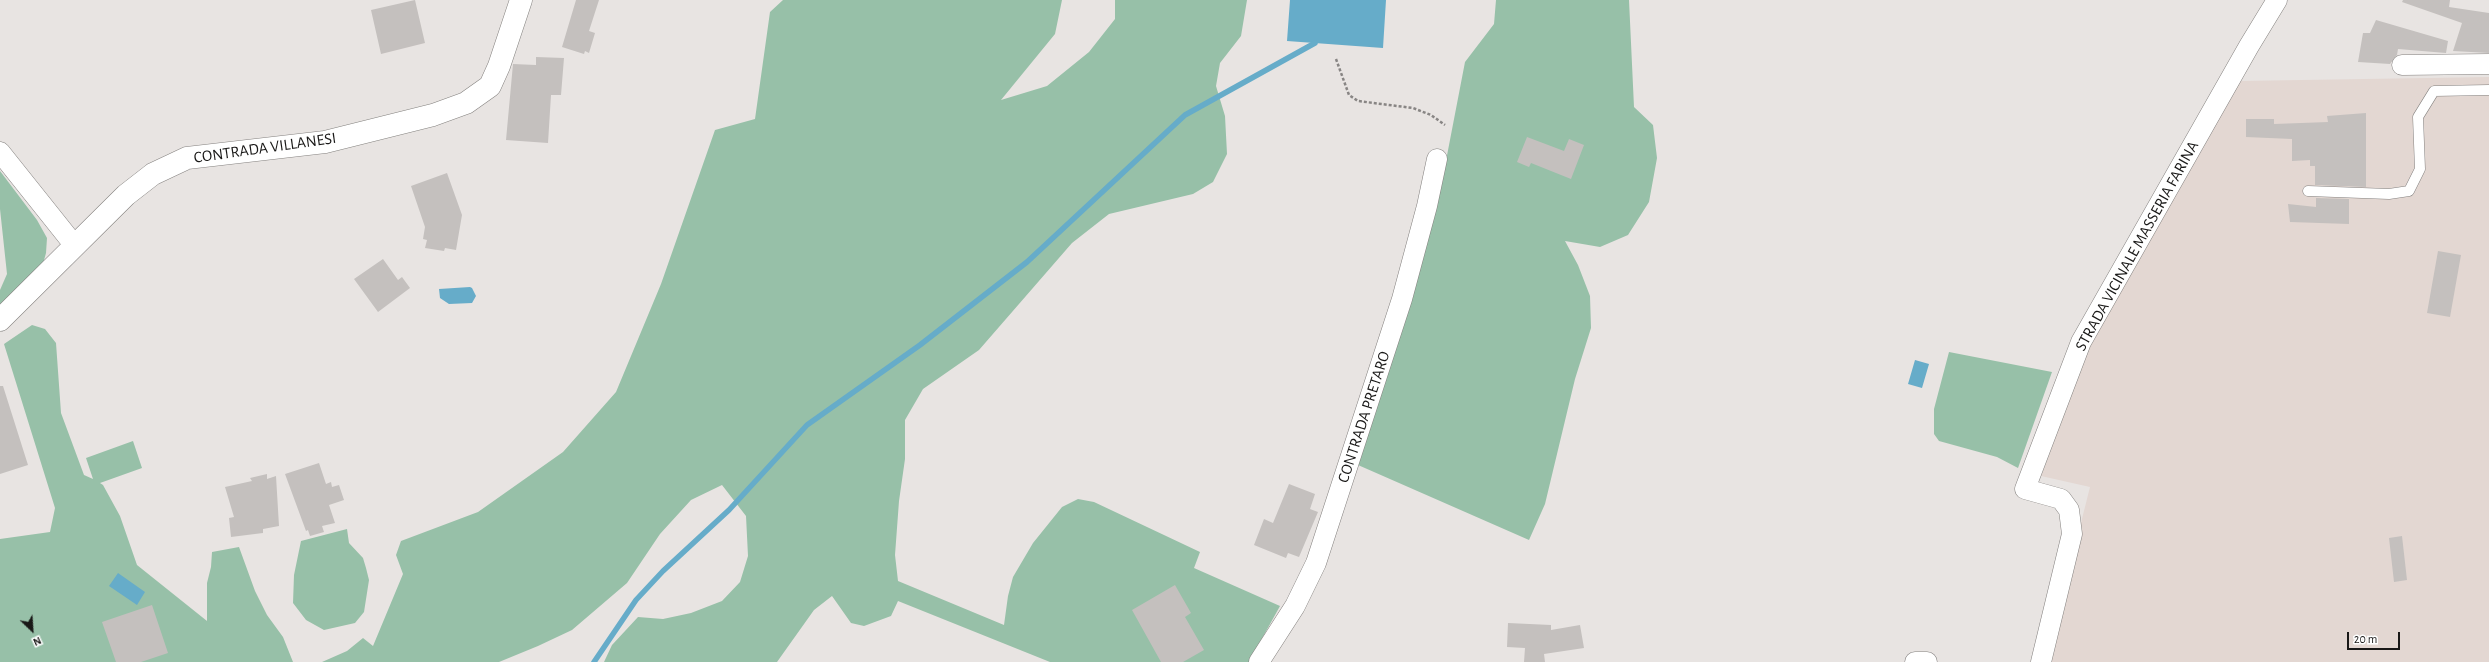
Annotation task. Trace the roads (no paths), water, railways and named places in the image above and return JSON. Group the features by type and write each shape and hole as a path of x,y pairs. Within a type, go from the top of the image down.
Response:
{"street":[{"name":"CONTRADA VILLANESI","path":"0,320 126,195 153,174 187,158 325,142 433,115 466,103 490,86 499,66 521,0"},
{"name":"STRADA VICINALE MASSERIA FARINA","path":"2042,662 2072,534 2069,510 2061,499 2025,489 2082,342 2249,46 2277,0"},
{"path":"2402,65 2489,64"},
{"path":"0,152 75,246"},
{"name":"CONTRADA PRETARO","path":"1259,662 1295,606 1316,563 1402,299 1427,206 1437,159"},
{"path":"1916,662 1927,662"}],"lane":[{"path":"2308,191 2389,194 2409,191 2420,169 2418,117 2434,91 2489,90"}],"water":[{"path":"1290,0 1386,0 1383,48 1287,41"},
{"path":"470,287 476,296 472,303 449,304 440,298 439,289"},
{"path":"1915,360 1929,364 1922,388 1908,384"},
{"path":"118,573 145,592 137,605 109,586"}],"waterway":[{"path":"594,662 636,600 663,571 729,510 807,425 920,345 1027,262 1185,115 1315,43"}]}
